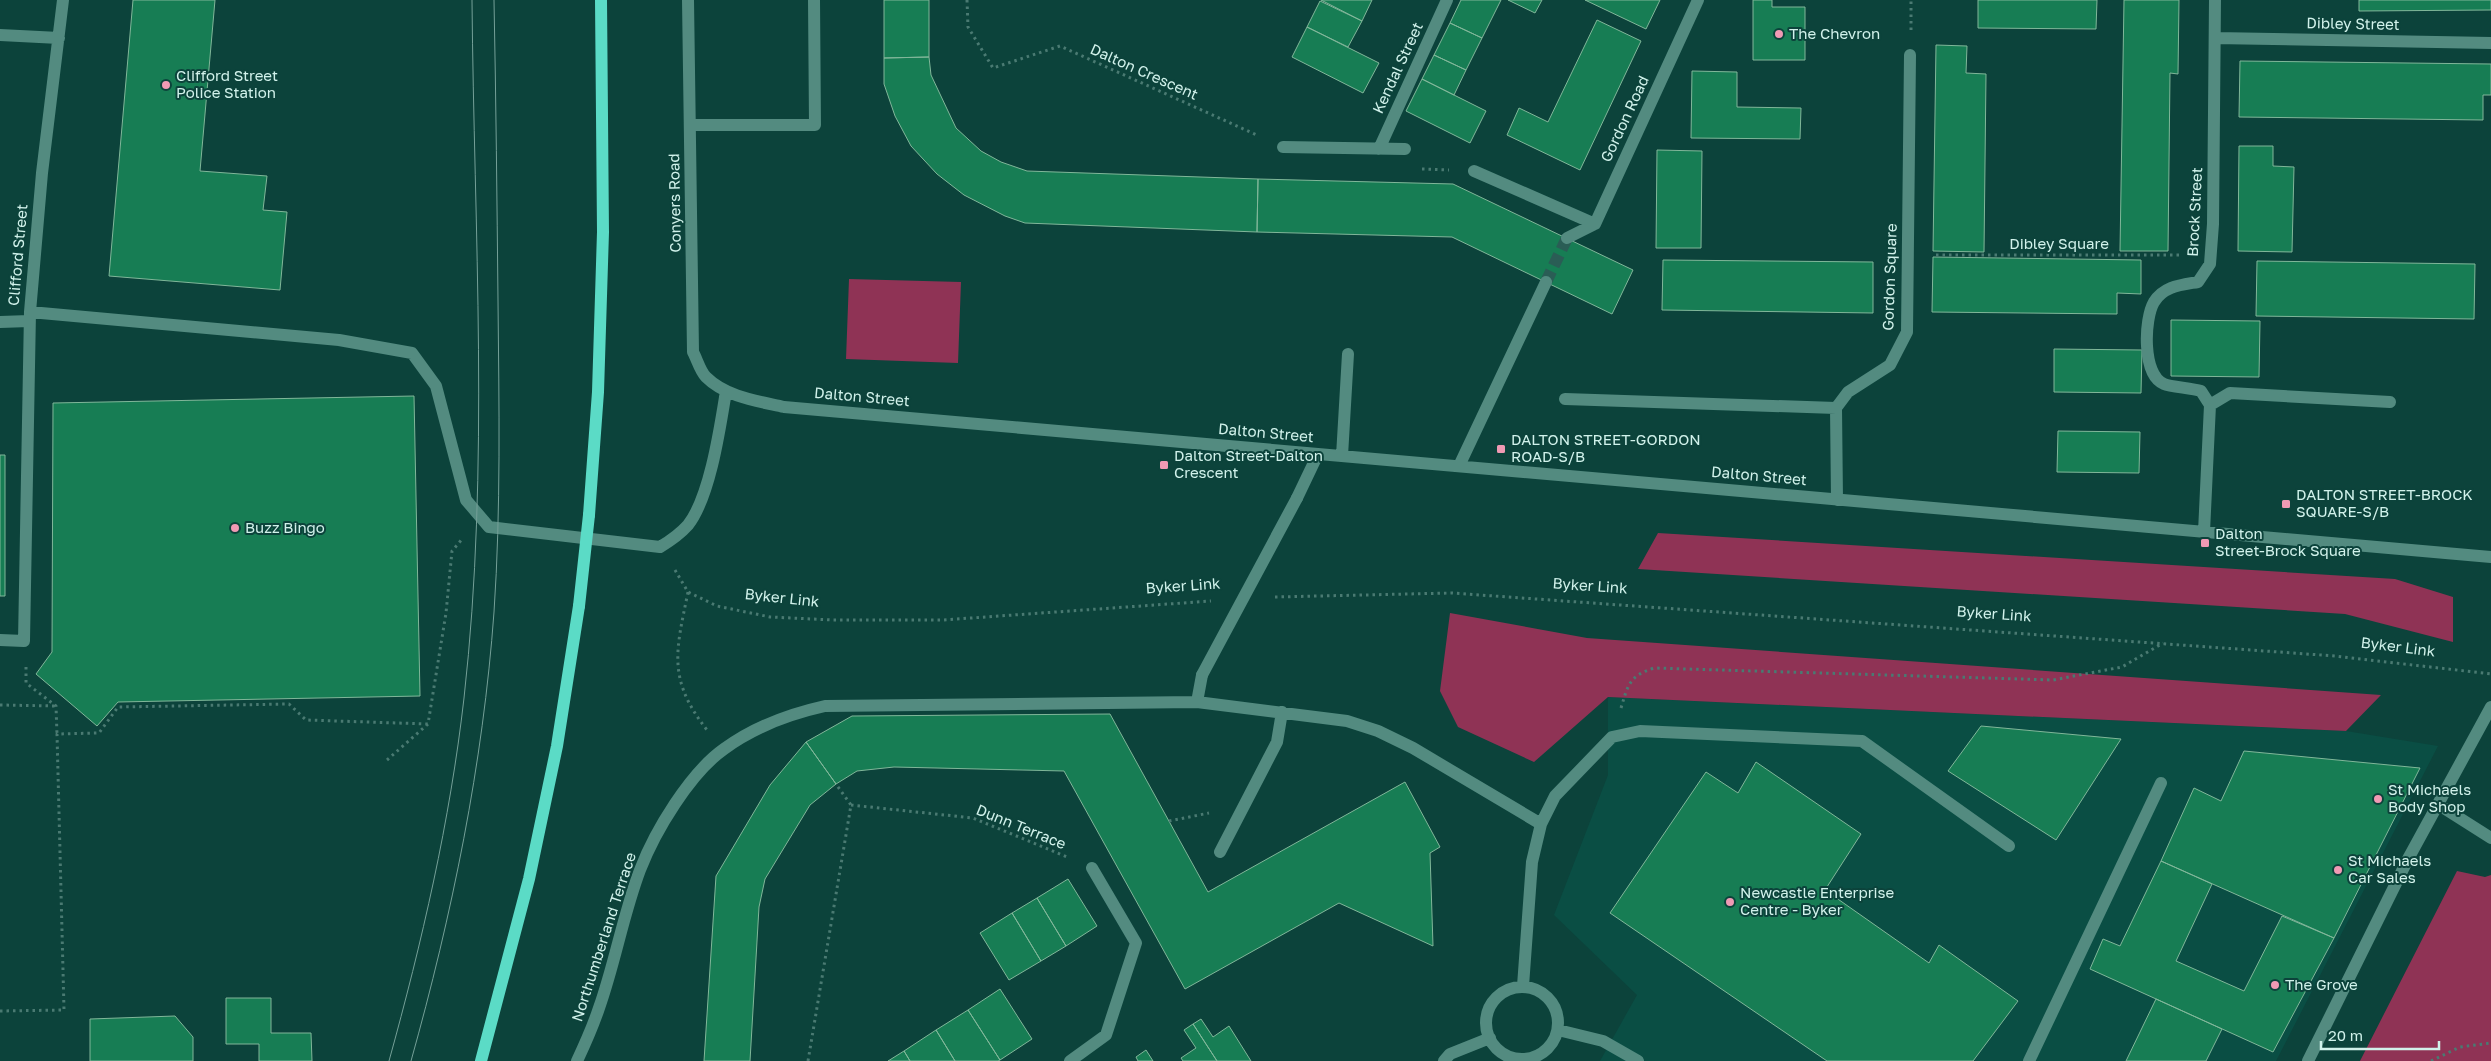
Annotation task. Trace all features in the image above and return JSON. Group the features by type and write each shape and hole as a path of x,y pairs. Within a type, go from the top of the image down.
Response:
{"main road":[{"path":"481,1061 529,879 557,746 579,606 589,515 598,392 603,232 601,0"}],"street":[{"name":"Clifford Street","path":"24,641 29,317 63,0"},
{"name":"Conyers Road","path":"688,0 693,352 705,376 726,391"},
{"path":"690,125 815,125 814,0"},
{"name":"Kendal Street","path":"1379,149 1447,0"},
{"name":"Gordon Road","path":"1595,224 1698,0"},
{"name":"Brock Street","path":"2210,405 2202,390 2163,384 2151,371 2147,350 2148,320 2154,302 2169,287 2198,282 2210,264 2215,0"},
{"path":"0,35 59,38"},
{"name":"Dibley Street","path":"2215,38 2491,43"},
{"name":"Gordon Square","path":"1836,408 1848,392 1890,365 1906,332 1910,55"},
{"path":"1283,147 1404,149"},
{"path":"1474,171 1595,224"},
{"path":"1567,238 1595,224"},
{"path":"1459,466 1546,282"},
{"path":"0,322 29,317 339,340 412,353 436,386 466,500 489,527 660,546 688,526 701,504 721,423 726,391"},
{"path":"1342,456 1348,354"},
{"name":"Dalton Street","path":"726,391 784,407 2491,557"},
{"path":"2204,532 2210,405 2230,394 2390,402"},
{"path":"1565,399 1836,408 1836,500"},
{"path":"1196,702 1202,675 1297,498 1318,454"},
{"path":"0,640 24,641"},
{"name":"Northumberland Terrace","path":"577,1061 599,1009 640,869 676,804 700,772 722,749 770,723 797,713 825,706 1196,702 1347,721 1378,731 1413,748 1541,824"},
{"path":"2308,1061 2408,859 2462,764 2491,707"},
{"path":"1220,852 1277,742 1282,712"},
{"path":"1523,986 1532,862 1541,824 1555,796 1612,737 1640,730 1862,741 2008,846"},
{"path":"2029,1061 2162,783"},
{"path":"2439,805 2491,838"},
{"path":"1070,1061 1106,1035 1136,943 1092,868"},
{"path":"1523,986 1533,988 1550,1000 1558,1019 1558,1030 1554,1041 1538,1056 1516,1059 1504,1055 1495,1047 1486,1026 1487,1014 1492,1003 1500,994 1511,988 1523,986"},
{"path":"1558,1030 1603,1041 1638,1061"},
{"path":"1444,1061 1450,1054 1490,1038"}],"path":[{"name":"Dalton Crescent","path":"966,0 968,26 993,68 1060,46 1283,147"},
{"path":"1404,149 1404,168 1474,171"},
{"name":"Dibley Square","path":"1908,255 2210,255"},
{"path":"388,760 428,724 446,613 452,551 468,533 489,527"},
{"name":"Byker Link","path":"722,749 695,714 683,693 676,664 678,637 688,592 717,606 770,617 833,620 943,620 1214,600"},
{"name":"Byker Link","path":"1274,597 1452,593 2164,642 2335,656 2491,674"},
{"path":"24,641 26,684 56,706"},
{"path":"1612,737 1628,685 1639,673 1654,668 2053,680 2122,667 2164,642"},
{"path":"57,734 99,733 118,707 289,704 306,720 428,724"},
{"path":"0,705 56,706"},
{"path":"0,1012 64,1010 56,706"},
{"path":"808,1061 851,805 836,784"},
{"name":"Dunn Terrace","path":"851,805 973,818 1092,868"},
{"path":"1169,821 1244,805"},
{"path":"2432,1061 2460,1047 2491,1043"}],"shaded area":[{"path":"849,279 961,282 958,363 846,359"},
{"path":"1658,533 2395,579 2453,597 2453,642 2345,614 1638,569"},
{"path":"1450,613 1587,638 2381,695 2346,731 1608,697 1534,762 1458,727 1440,691"},
{"path":"1608,697 2346,731 2438,746 2276,1061 1600,1061 1637,995 1554,915 1608,775"},
{"path":"2457,871 2485,877 2491,875 2491,1061 2360,1061"}],"building":[{"name":"Clifford Street Police Station","path":"133,0 215,0 200,171 267,176 263,210 287,212 280,290 109,276"},
{"path":"884,0 929,0 929,57 884,58"},
{"path":"1321,0 1372,0 1362,21"},
{"path":"1461,0 1501,0 1482,38 1450,23"},
{"path":"1508,0 1542,0 1535,13"},
{"path":"1585,0 1660,0 1646,29"},
{"name":"The Chevron","path":"1753,0 1772,0 1772,7 1805,7 1805,60 1753,60"},
{"path":"1978,0 2097,0 2096,29 1978,28"},
{"path":"2124,0 2179,0 2178,74 2170,73 2168,251 2120,251"},
{"path":"2359,0 2491,0 2491,10 2359,11"},
{"path":"1320,1 1362,21 1348,47 1307,27"},
{"path":"1597,20 1641,41 1580,170 1507,135 1519,108 1548,122"},
{"path":"1450,23 1482,38 1466,70 1434,55"},
{"path":"1307,27 1379,63 1363,93 1292,57"},
{"path":"1936,45 1967,46 1966,73 1986,74 1984,252 1933,251"},
{"path":"1434,55 1466,70 1454,95 1422,79"},
{"path":"929,57 931,75 956,128 981,151 1001,162 1027,171 1258,179 1257,232 1025,223 1005,216 964,195 937,174 911,146 895,116 884,84 884,58"},
{"path":"2240,61 2491,64 2491,95 2483,95 2483,120 2239,117"},
{"path":"1692,71 1737,72 1737,107 1801,108 1800,139 1691,138"},
{"path":"1422,79 1486,111 1470,143 1406,111"},
{"path":"2239,146 2273,146 2273,166 2294,167 2292,252 2238,251"},
{"path":"1657,150 1702,151 1701,248 1656,248"},
{"path":"1258,179 1453,184 1633,270 1612,314 1452,237 1257,232"},
{"path":"1933,257 2141,260 2141,294 2117,293 2117,314 1932,312"},
{"path":"1663,260 1873,262 1873,313 1662,310"},
{"path":"2257,261 2475,264 2474,319 2256,316"},
{"path":"2171,320 2260,321 2259,377 2171,376"},
{"path":"2054,349 2142,350 2141,393 2054,392"},
{"name":"Buzz Bingo","path":"414,396 420,696 118,702 97,726 36,674 52,652 53,403"},
{"path":"2058,431 2140,432 2139,473 2057,472"},
{"path":"0,455 5,455 5,596 0,596"},
{"path":"1110,714 1208,892 1405,782 1440,847 1430,853 1433,946 1339,903 1185,989 1064,771 894,767 857,771 836,784 806,742 852,716"},
{"path":"1981,726 2121,739 2056,840 1948,771"},
{"path":"806,742 836,784 810,805 765,879 759,907 750,1061 704,1061 716,876 770,785"},
{"path":"2244,751 2420,768 2334,938 2161,861 2194,788 2221,801"},
{"name":"Newcastle Enterprise Centre - Byker","path":"1756,762 1861,834 1825,890 1929,963 1939,945 2018,1001 1973,1061 1827,1061 1610,913 1706,772 1738,793"},
{"path":"2161,861 2212,884 2176,961 2244,991 2282,916 2334,938 2273,1052 2090,969 2103,939 2120,946"},
{"path":"1068,879 1097,926 1066,946 1037,898"},
{"path":"1037,898 1066,946 1041,961 1012,913"},
{"path":"1012,913 1041,961 1009,980 980,933"},
{"path":"1000,989 1032,1039 1000,1060 968,1010"},
{"path":"226,998 271,998 271,1033 311,1033 312,1061 259,1061 259,1044 226,1044"},
{"path":"2156,999 2222,1029 2206,1061 2126,1061"},
{"path":"968,1010 1000,1060 955,1061 936,1030"},
{"path":"175,1016 193,1037 193,1061 90,1061 90,1019"},
{"path":"1201,1019 1213,1037 1229,1026 1251,1061 1217,1061 1193,1024"},
{"path":"1193,1024 1217,1061 1183,1061 1181,1058 1196,1048 1184,1030"},
{"path":"936,1030 955,1061 910,1061 904,1051"},
{"path":"1146,1050 1153,1061 1138,1061 1136,1057"},
{"path":"904,1051 910,1061 888,1061"}],"tunnel":[{"path":"1546,282 1567,238"}],"tram line":[{"path":"389,1061 424,926 443,836 464,698 472,611 478,437 472,0"},
{"path":"411,1061 440,951 464,839 482,726 494,612 499,496 494,0"}],"place":[{"name":"The Chevron","path":"1779,34"},
{"name":"Clifford Street Police Station","path":"166,85"},
{"name":"DALTON STREET-GORDON ROAD-S/B","path":"1501,449"},
{"name":"Dalton Street-Dalton Crescent","path":"1164,465"},
{"name":"DALTON STREET-BROCK SQUARE-S/B","path":"2286,504"},
{"name":"Buzz Bingo","path":"235,528"},
{"name":"Dalton Street-Brock Square","path":"2205,543"},
{"name":"St Michaels Body Shop","path":"2378,799"},
{"name":"St Michaels Car Sales","path":"2338,870"},
{"name":"Newcastle Enterprise Centre - Byker","path":"1730,902"},
{"name":"The Grove","path":"2275,985"}]}
